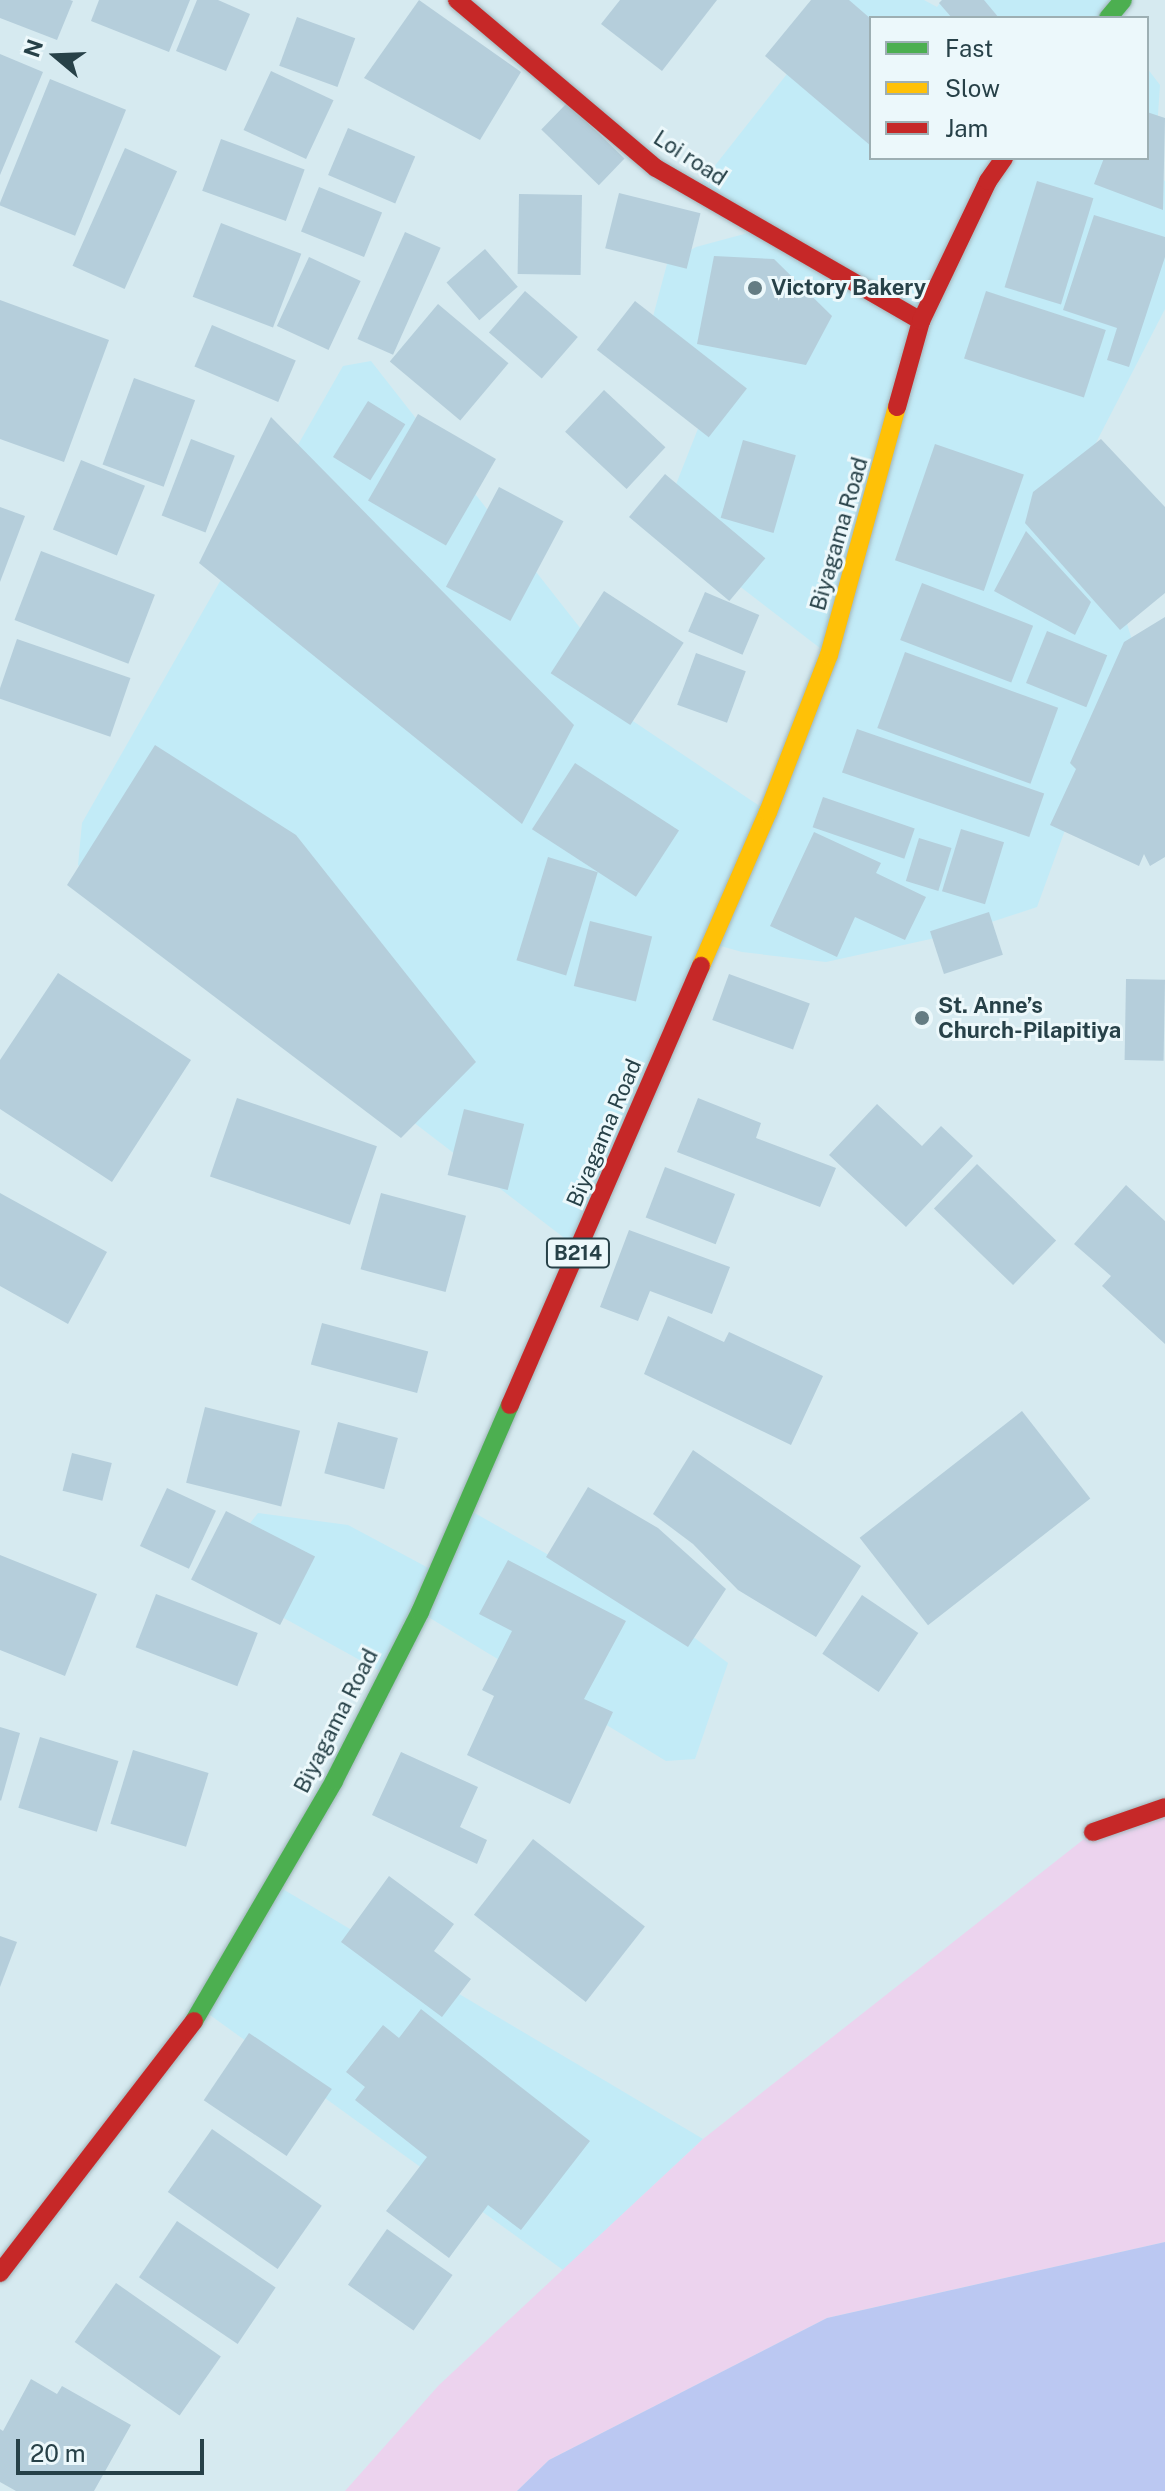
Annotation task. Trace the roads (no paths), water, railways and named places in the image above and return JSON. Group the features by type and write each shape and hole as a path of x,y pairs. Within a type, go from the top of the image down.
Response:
{"main road":[{"name":"Loi road","path":"457,0 656,168 921,321"},
{"path":"1110,16 1123,0"},
{"name":"Biyagama Road","path":"0,2273 203,2010 334,1781 420,1612 768,812 829,655 921,321 988,181 1003,160"},
{"path":"1093,1832 1165,1807"}],"place":[{"name":"Victory Bakery","path":"755,288"},
{"name":"St. Anne’s Church-Pilapitiya","path":"922,1018"}]}
